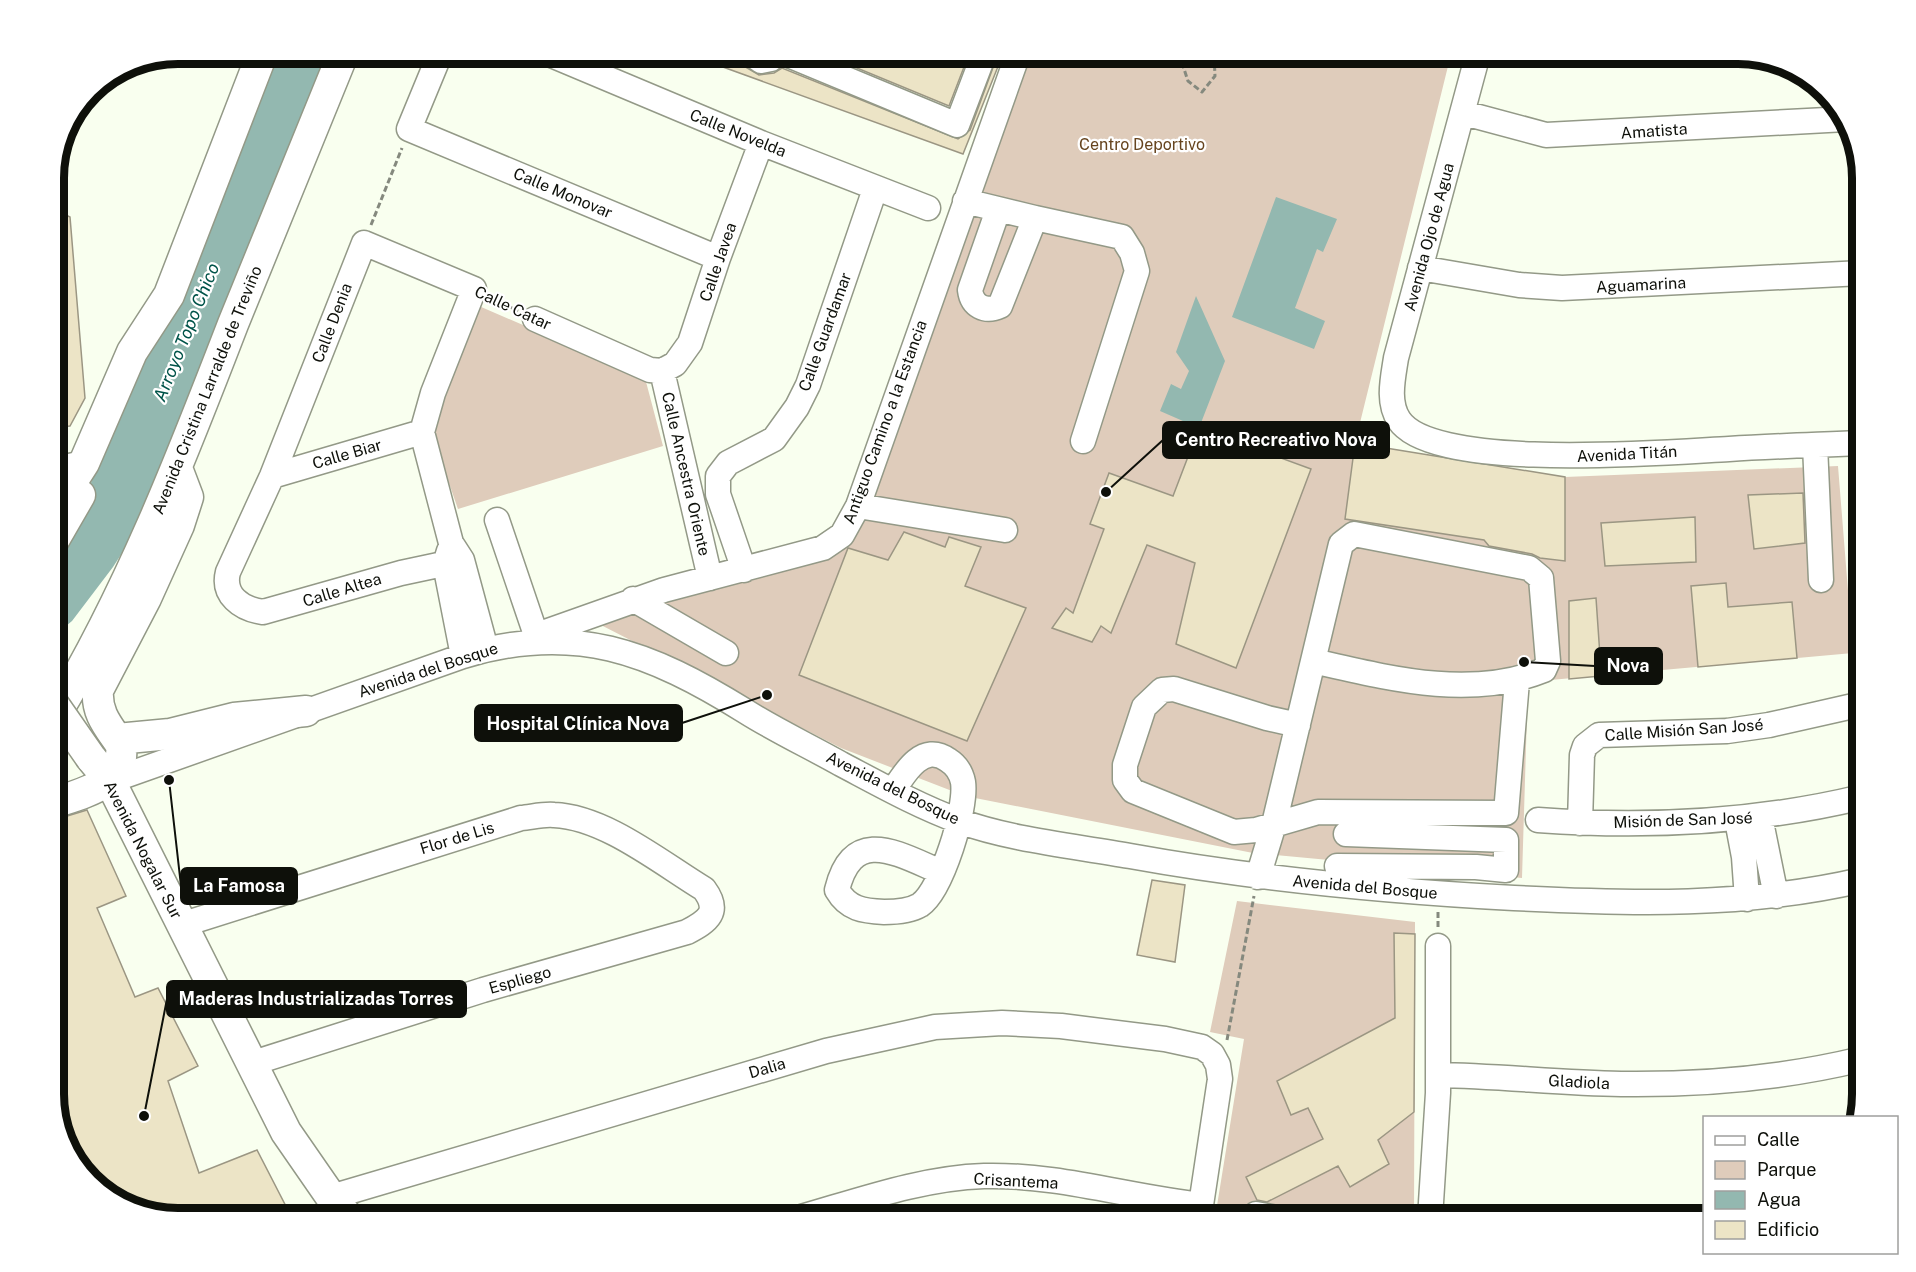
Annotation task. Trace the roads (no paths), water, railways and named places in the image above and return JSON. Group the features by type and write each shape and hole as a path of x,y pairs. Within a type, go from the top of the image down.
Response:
{"main road":[{"path":"65,521 109,445 258,64"},
{"name":"Avenida Cristina Larralde de Treviño","path":"65,699 135,566 177,468 339,64"},
{"path":"65,493 84,463 132,352 169,295"},
{"path":"65,799 110,781 122,753 117,739 100,714 97,703 98,690 146,598 179,525 188,497 177,468"},
{"path":"117,739 170,734 234,718 306,711"},
{"name":"Avenida Nogalar Sur","path":"65,720 110,781 286,1132 340,1208"}],"street":[{"name":"Calle Monovar","path":"436,64 409,129 718,258"},
{"name":"Calle Novelda","path":"573,64 875,189 928,208"},
{"path":"810,64 988,138"},
{"path":"957,125 980,64"},
{"name":"Antiguo Camino a la Estancia","path":"527,638 633,599 744,570 833,542 850,524 1014,64"},
{"name":"Avenida Ojo de Agua","path":"1399,421 1392,405 1396,358 1476,64"},
{"name":"Amatista","path":"1464,113 1546,135 1834,119"},
{"name":"Calle Javea","path":"662,370 675,364 690,344 718,258 761,142"},
{"name":"Calle Guardamar","path":"718,476 728,463 774,440 797,407 808,385 875,189"},
{"path":"965,201 1122,237 1132,253 1137,271 1083,441"},
{"path":"998,210 970,290 971,301 977,306 996,308 1000,306 1035,218"},
{"name":"Calle Catar","path":"364,243 474,289 433,393 422,432"},
{"name":"Calle Denia","path":"229,592 226,582 228,572 272,476 364,243"},
{"name":"Aguamarina","path":"1420,268 1519,285 1562,288 1852,274"},
{"name":"Calle Catar","path":"535,319 639,366 662,370"},
{"name":"Calle Ancestra Oriente","path":"662,370 710,579"},
{"name":"Avenida Titán","path":"1399,421 1413,433 1435,442 1510,453 1574,456 1852,443"},
{"path":"422,432 474,652"},
{"name":"Calle Biar","path":"272,476 422,432"},
{"path":"1815,445 1821,580"},
{"path":"65,467 84,463"},
{"name":"Calle Ancestra Oriente","path":"718,476 718,494 744,570"},
{"path":"858,506 1005,530"},
{"path":"497,520 527,638"},
{"path":"1258,877 1274,824 1298,725 1313,661 1341,544 1354,534 1529,568 1541,578 1548,661 1544,670 1517,681 1466,684 1403,681 1313,661"},
{"name":"Calle Altea","path":"229,592 249,610 263,612 401,573 452,556"},
{"path":"633,599 726,653"},
{"name":"Avenida del Bosque","path":"110,781 474,652 527,638 594,643 663,666 724,696 777,729 893,790 961,822 1067,845 1258,877 1334,876 1438,894 1633,904 1747,899 1852,882"},
{"path":"1348,823 1334,876 1476,867 1506,870 1506,813 1517,681"},
{"path":"1298,725 1267,718 1174,689 1162,690 1144,707 1125,765 1125,780 1132,791 1234,832 1256,830 1318,812 1348,823 1506,840"},
{"name":"Calle Misión San José","path":"1580,823 1582,755 1585,746 1599,735 1727,731 1769,725 1852,706"},
{"path":"893,790 909,765 927,754 942,755 957,766 963,782 961,822 940,872"},
{"name":"Misión de San José","path":"1538,820 1580,823 1685,824 1748,819 1852,798"},
{"path":"1348,823 1506,813"},
{"name":"Flor de Lis","path":"181,925 521,818 553,815 578,819 602,827 704,889 713,907"},
{"path":"1748,819 1776,896"},
{"path":"1747,899 1744,857 1748,819"},
{"name":"Espliego","path":"250,1064 483,990 687,932 701,925 713,907"},
{"path":"1431,1208 1438,1075 1438,946"},
{"name":"Dalia","path":"340,1208 826,1051 935,1027 1002,1023 1061,1026 1165,1039 1219,1050 1220,1079 1201,1205"},
{"name":"Gladiola","path":"1438,1075 1621,1084 1704,1083 1775,1075 1852,1061"},
{"name":"Crisantema","path":"834,1208 905,1188 984,1176 1050,1180 1201,1205"}],"water":[{"name":"Arroyo Topo Chico","path":"258,64 339,64 177,468 113,567 72,621 65,627 65,536 109,445"},
{"path":"1276,197 1337,219 1323,252 1317,249 1295,308 1325,321 1314,349 1232,317"},
{"path":"1196,296 1225,361 1199,428 1160,411 1171,384 1181,389 1189,371 1176,352"}],"place":[{"name":"Centro Recreativo Nova","path":"1106,492"},
{"name":"Nova","path":"1524,662"},
{"name":"Hospital Clínica Nova","path":"767,695"},
{"name":"La Famosa","path":"169,780"},
{"name":"Maderas Industrializadas Torres","path":"144,1116"}],"park label":[{"name":"Centro Deportivo","path":"1142,144"}]}
